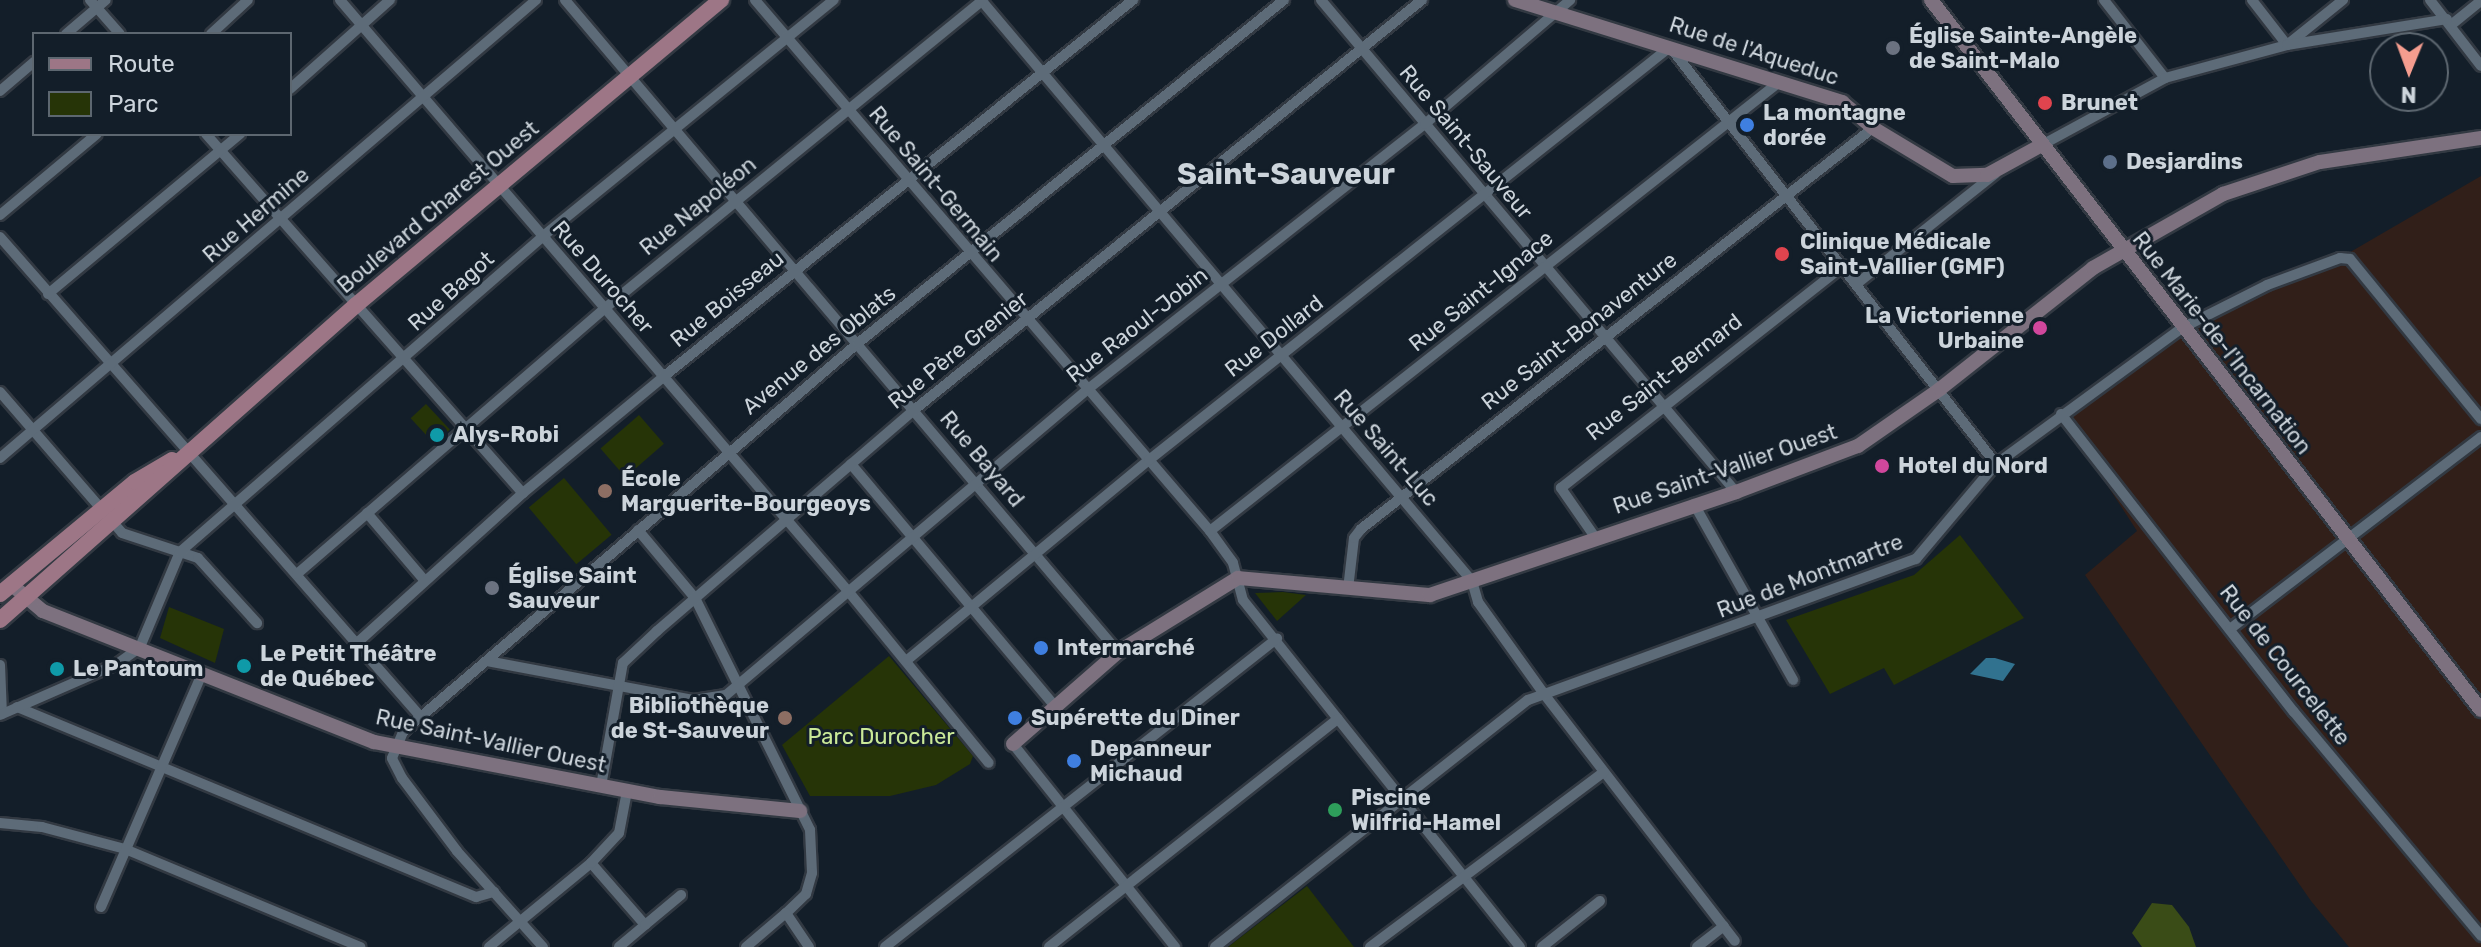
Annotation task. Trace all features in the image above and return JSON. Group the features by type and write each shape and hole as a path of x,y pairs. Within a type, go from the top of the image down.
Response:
{"main road":[{"name":"Boulevard Charest Ouest","path":"7,590 109,516 497,184 721,0"},
{"name":"Boulevard Charest Ouest","path":"0,620 27,601 109,516"}],"street":[{"path":"213,32 248,0"},
{"name":"Rue Durocher","path":"340,0 848,591 989,763"},
{"path":"292,87 390,0"},
{"name":"Rue Hermine","path":"0,458 282,221 420,95 536,0"},
{"name":"Rue Bayard","path":"565,0 1118,652"},
{"name":"Rue Saint-Germain","path":"755,0 969,254 1210,531 1238,578 1243,600 1520,947"},
{"name":"Rue Bagot","path":"140,647 180,552 404,361 542,237 834,0"},
{"name":"Rue Saint-Luc","path":"982,0 1472,581 1478,602 1544,694 1735,941"},
{"name":"Rue Napoléon","path":"297,574 604,309 982,0"},
{"name":"Rue Boisseau","path":"357,643 523,493 795,270 1133,0"},
{"name":"Avenue des Oblats","path":"396,746 403,732 420,716 727,452 1103,143 1284,0"},
{"name":"Rue Saint-Sauveur","path":"1321,0 1736,492"},
{"name":"Rue Père Grenier","path":"601,786 623,663 914,410 1422,0"},
{"name":"Rue de l'Aqueduc","path":"1515,0 1842,102 1873,128 1953,176 1987,175 2007,164"},
{"name":"Rue Raoul-Jobin","path":"736,689 975,482 1088,389 1425,124 1570,0"},
{"name":"Rue Marie-de-l'Incarnation","path":"1931,0 2040,146 2481,710"},
{"path":"2104,0 2165,78"},
{"path":"2252,0 2287,45"},
{"path":"2287,45 2343,0"},
{"path":"2430,0 2481,66"},
{"path":"1859,282 2007,164 2165,78 2287,45 2449,22 2481,1"},
{"path":"68,32 98,3 119,32"},
{"path":"1670,47 1859,282 1996,464"},
{"name":"Rue Dollard","path":"906,661 1149,460 1670,47"},
{"path":"0,91 32,64"},
{"name":"Rue Saint-Ignace","path":"1210,531 1778,83"},
{"name":"Rue Saint-Bonaventure","path":"1348,589 1354,538 1401,496 1873,128"},
{"path":"0,215 95,136"},
{"path":"208,136 523,493"},
{"path":"48,294 238,136"},
{"name":"Rue Saint-Vallier Ouest","path":"1238,578 1299,580 1348,589 1430,595 1736,492 1858,446 1940,389 2093,268 2223,194 2281,172 2349,156 2481,138"},
{"path":"0,237 48,294 113,362 187,451 420,716"},
{"name":"Rue de Montmartre","path":"1215,947 1528,700 1916,559 1996,464 2182,328 2267,285 2340,258 2350,259 2481,419"},
{"name":"Rue Saint-Bernard","path":"1595,537 1561,488 1844,265"},
{"path":"0,392 122,533 198,558 257,623"},
{"name":"Rue de Courcelette","path":"2061,414 2230,629 2481,936"},
{"path":"2230,629 2481,437"},
{"path":"851,464 1054,705"},
{"path":"1694,504 1793,680"},
{"path":"367,513 425,581"},
{"path":"638,530 695,598 736,689 810,830 812,873 806,894 746,947"},
{"path":"1175,947 1013,744 1118,652 1238,578"},
{"name":"Rue Saint-Vallier Ouest","path":"7,590 202,674 396,746 627,791 800,811"},
{"path":"885,947 1277,639"},
{"path":"0,665 1,714 117,664 140,647"},
{"path":"487,661 704,701 736,689"},
{"path":"101,907 202,674"},
{"path":"17,707 163,764 476,897 494,892"},
{"path":"1049,947 1338,719"},
{"path":"396,746 392,758 402,778 543,947"},
{"path":"1370,947 1604,772"},
{"path":"489,947 591,863 619,833 627,791"},
{"path":"0,823 42,827 125,849 360,947"},
{"path":"591,863 645,925"},
{"path":"619,947 681,895"},
{"path":"1542,947 1600,901"},
{"path":"786,913 809,947"},
{"path":"1697,947 1724,926"}],"shaded area":[{"path":"2481,176 2481,947 2349,947 2311,901 2085,575 2137,531 2061,414 2182,328 2340,258"}],"green space":[{"path":"426,404 450,430 435,444 411,418"},
{"path":"639,415 664,444 625,477 601,448"},
{"path":"564,478 612,535 576,564 529,508"},
{"path":"1960,535 2024,618 1894,685 1884,668 1830,694 1786,620 1914,575"},
{"path":"1255,593 1306,595 1277,621"},
{"path":"169,607 224,629 215,663 160,638"},
{"name":"Parc Durocher","path":"889,656 973,756 970,764 936,785 890,796 810,796 782,745"},
{"path":"1307,886 1354,947 1228,947"},
{"path":"2152,903 2172,905 2189,927 2196,947 2142,947 2132,933"}],"water":[{"path":"1986,658 2015,664 2003,681 1970,674"}],"place":[{"name":"Église Sainte-Angèle de Saint-Malo","path":"1893,48"},
{"name":"Brunet","path":"2045,103"},
{"name":"La montagne dorée","path":"1747,125"},
{"name":"Desjardins","path":"2110,162"},
{"name":"Clinique Médicale Saint-Vallier (GMF)","path":"1782,254"},
{"name":"La Victorienne Urbaine","path":"2040,328"},
{"name":"Alys-Robi","path":"437,435"},
{"name":"Hotel du Nord","path":"1882,466"},
{"name":"École Marguerite-Bourgeoys","path":"605,491"},
{"name":"Église Saint Sauveur","path":"492,588"},
{"name":"Intermarché","path":"1041,648"},
{"name":"Le Petit Théâtre de Québec","path":"244,666"},
{"name":"Le Pantoum","path":"57,669"},
{"name":"Bibliothèque de St-Sauveur","path":"785,718"},
{"name":"Supérette du Diner","path":"1015,718"},
{"name":"Depanneur Michaud","path":"1074,761"},
{"name":"Piscine Wilfrid-Hamel","path":"1335,810"}],"district":[{"name":"Saint-Sauveur","path":"1286,174"}]}
